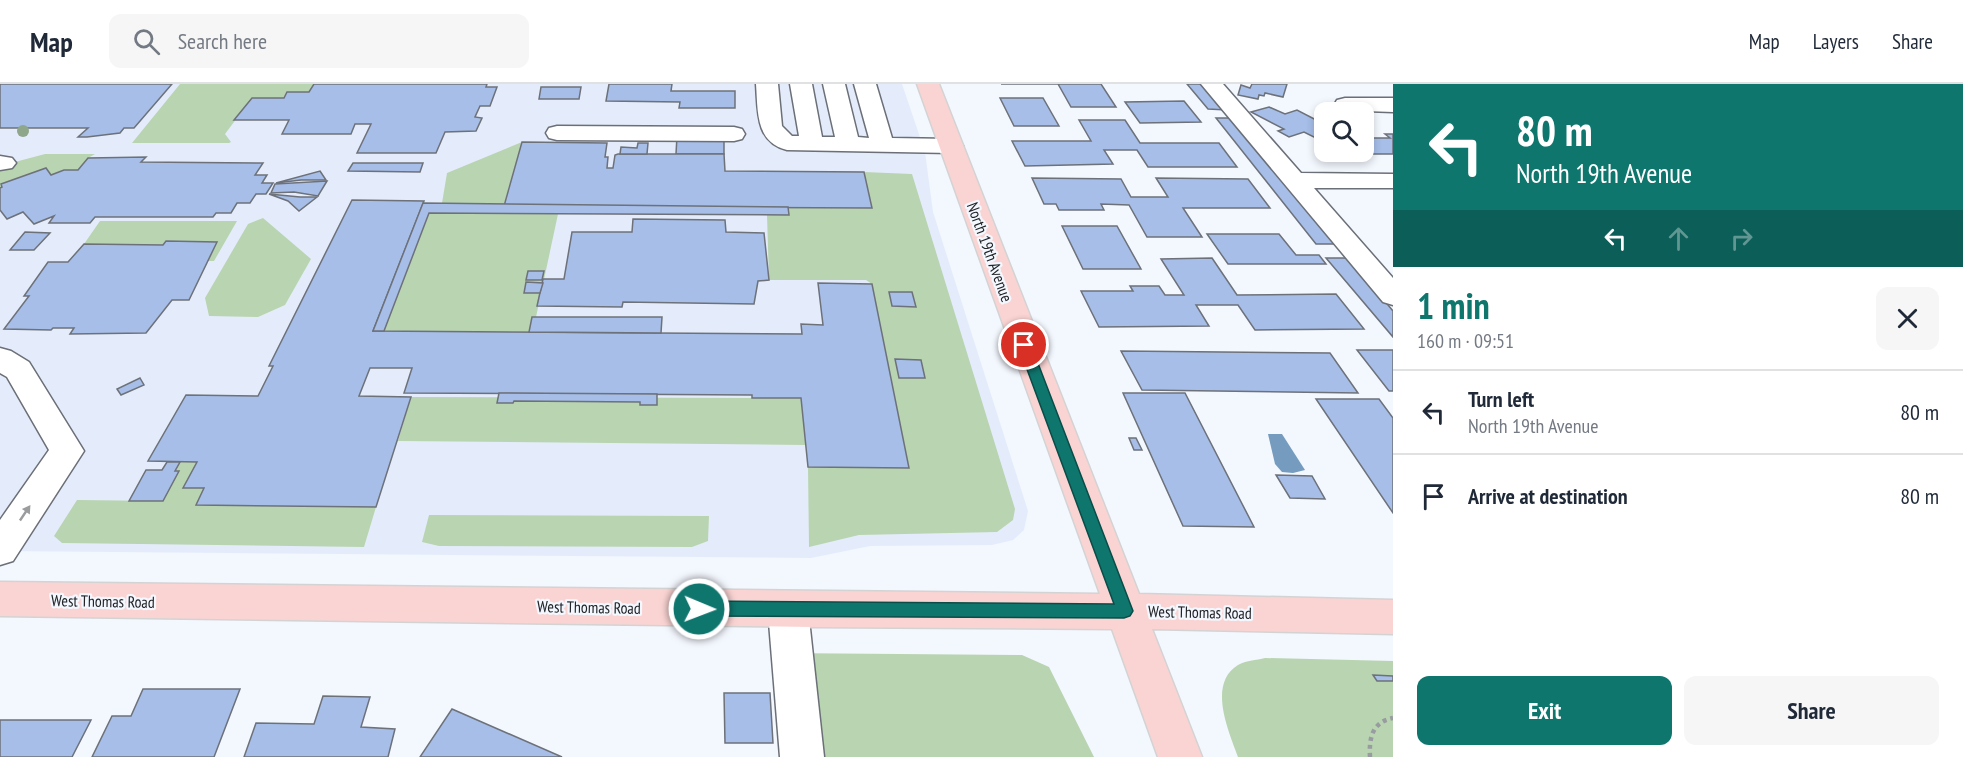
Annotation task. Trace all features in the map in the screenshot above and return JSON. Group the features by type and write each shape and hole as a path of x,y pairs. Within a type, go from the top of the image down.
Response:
{"main road":[{"name":"North 19th Avenue","path":"928,84 1180,757"},
{"name":"West Thomas Road","path":"0,599 788,610 1124,611 1393,617"}],"street":[{"path":"767,84 771,130 778,140 839,144 951,146"},
{"path":"785,84 839,144"},
{"path":"801,84 839,144"},
{"path":"818,84 839,144"},
{"path":"834,84 839,144"},
{"path":"839,144 851,84"},
{"path":"839,144 866,84"},
{"path":"1212,84 1393,296"},
{"path":"1374,105 1393,105"},
{"path":"557,133 734,134"},
{"path":"1294,180 1393,181"},
{"path":"0,358 18,370 68,451 0,550"},
{"path":"788,610 802,757"}],"path":[{"path":"1370,757 1369,739 1372,728 1386,718 1393,718"}],"shaded area":[{"path":"0,84 902,84 925,152 933,212 1028,511 1024,530 1013,540 992,545 870,546 811,558 0,551"}],"green space":[{"path":"180,84 314,84 309,92 287,92 284,98 252,98 225,134 231,142 229,143 132,143"},
{"path":"522,142 504,204 442,203 447,173"},
{"path":"45,154 95,154 88,158 78,170 64,170 51,175 46,168 1,184 0,188 0,166"},
{"path":"864,172 912,174 1015,509 1013,520 997,532 859,535 809,547 808,467 909,467 872,284 866,280 769,280 767,215 789,215 788,207 872,208"},
{"path":"429,213 558,214 536,317 532,317 529,332 384,331"},
{"path":"263,218 311,259 285,305 258,317 209,316 205,298 248,224"},
{"path":"100,221 237,221 214,261 206,261 216,242 167,241 163,245 84,244"},
{"path":"411,397 801,398 806,445 398,441"},
{"path":"180,462 197,462 183,488 204,488 196,505 376,507 364,547 62,543 54,536 77,500 163,501 179,471 175,471"},
{"path":"429,515 709,516 708,541 692,547 439,546 422,542"},
{"path":"779,653 1022,655 1049,667 1094,757 785,757"},
{"path":"1265,658 1393,661 1393,757 1238,757 1223,709 1224,684 1229,673 1238,665"}],"water":[{"path":"1268,434 1282,434 1305,470 1293,473 1282,472 1275,464"}],"building":[{"path":"0,84 172,84 134,128 124,128 120,133 78,137 88,128 0,128"},
{"path":"314,84 487,84 486,87 497,87 490,106 480,106 475,117 482,118 476,131 445,132 436,153 357,153 371,124 355,124 351,134 282,134 289,120 234,120 252,98 284,98 287,92 309,92"},
{"path":"609,84 672,84 671,91 735,91 735,108 679,108 680,102 606,101"},
{"path":"1058,84 1101,84 1116,107 1071,107"},
{"path":"1187,84 1205,84 1226,110 1208,109"},
{"path":"1252,84 1287,84 1283,97 1265,93 1264,96 1259,95 1258,99 1238,95 1241,85 1250,88"},
{"path":"541,87 581,87 579,99 539,99"},
{"path":"1000,98 1043,98 1059,126 1014,126"},
{"path":"1184,101 1201,122 1140,123 1125,102"},
{"path":"1269,107 1285,114 1297,110 1314,119 1314,137 1304,132 1289,137 1278,131 1284,129 1251,112"},
{"path":"1216,118 1234,118 1338,244 1316,244"},
{"path":"1079,120 1125,120 1140,143 1219,143 1237,167 1148,167 1137,150 1104,150 1113,164 1025,166 1012,141 1091,141"},
{"path":"1385,134 1393,134 1393,154 1374,154 1374,138 1390,138"},
{"path":"677,136 724,137 724,154 676,154"},
{"path":"522,142 607,143 605,157 608,157 607,168 613,168 615,155 618,154 724,154 725,171 864,172 872,208 504,206"},
{"path":"638,143 648,143 647,154 620,154 621,147 637,148"},
{"path":"146,157 141,162 263,163 255,175 267,175 262,183 273,183 266,194 256,194 250,203 237,203 231,213 216,213 213,217 95,217 90,223 49,223 54,216 34,224 23,212 7,219 0,210 1,184 46,168 51,175 64,170 78,170 88,158"},
{"path":"353,163 423,163 420,172 348,171"},
{"path":"320,171 326,180 276,183"},
{"path":"1032,178 1121,179 1131,197 1168,197 1156,178 1248,179 1270,208 1183,208 1202,237 1147,237 1129,205 1101,204 1104,210 1059,210 1056,204 1044,204"},
{"path":"327,181 318,196 294,192 271,193 275,184"},
{"path":"269,194 317,197 299,211 288,201"},
{"path":"352,200 424,201 373,331 802,334 801,324 823,325 818,283 872,284 909,468 808,467 801,398 752,398 752,395 404,393 412,368 370,368 359,396 411,397 376,507 196,505 204,488 183,488 197,462 148,461 186,395 258,396 273,366 269,366"},
{"path":"423,203 788,207 789,215 429,213 384,331 373,331"},
{"path":"633,219 725,220 726,232 764,233 769,280 758,281 754,304 623,302 622,307 537,306 543,279 564,279 572,232 632,232"},
{"path":"1062,226 1117,226 1141,269 1083,269"},
{"path":"25,232 50,233 34,250 10,250"},
{"path":"1207,234 1279,234 1296,255 1319,255 1326,264 1228,264"},
{"path":"166,241 217,242 189,300 172,300 146,333 70,334 74,328 4,329 29,296 24,296 48,262 68,262 84,244 163,245"},
{"path":"1212,258 1237,295 1336,294 1364,329 1255,330 1238,305 1196,305 1209,326 1099,327 1081,291 1133,291 1130,286 1159,286 1165,295 1184,295 1161,259"},
{"path":"1326,258 1349,258 1393,311 1393,337"},
{"path":"528,271 544,271 542,280 526,280"},
{"path":"526,282 543,283 540,293 524,293"},
{"path":"889,292 912,292 916,307 892,306"},
{"path":"532,317 662,317 661,333 529,332"},
{"path":"1357,350 1393,350 1393,391 1389,391"},
{"path":"1121,351 1330,353 1358,393 1142,390"},
{"path":"895,359 921,360 925,378 899,378"},
{"path":"140,378 144,385 121,395 117,389"},
{"path":"499,393 657,394 657,405 640,405 640,402 514,401 513,403 497,403"},
{"path":"1123,393 1185,393 1254,527 1183,526"},
{"path":"1316,399 1379,399 1393,418 1393,513"},
{"path":"1129,438 1136,438 1142,450 1134,450"},
{"path":"167,462 180,462 175,471 179,471 163,501 129,501 146,470 162,470"},
{"path":"1276,475 1312,476 1325,499 1290,498"},
{"path":"1373,675 1393,676 1393,681 1377,681"},
{"path":"143,689 240,689 214,757 92,757 112,716 131,716"},
{"path":"724,693 770,693 773,743 725,743"},
{"path":"323,696 370,697 361,727 395,729 388,757 244,757 256,723 314,724"},
{"path":"452,709 562,757 420,757"},
{"path":"0,720 91,720 72,757 0,757"}],"route":[{"path":"699,609 1124,611 1024,345"}]}
